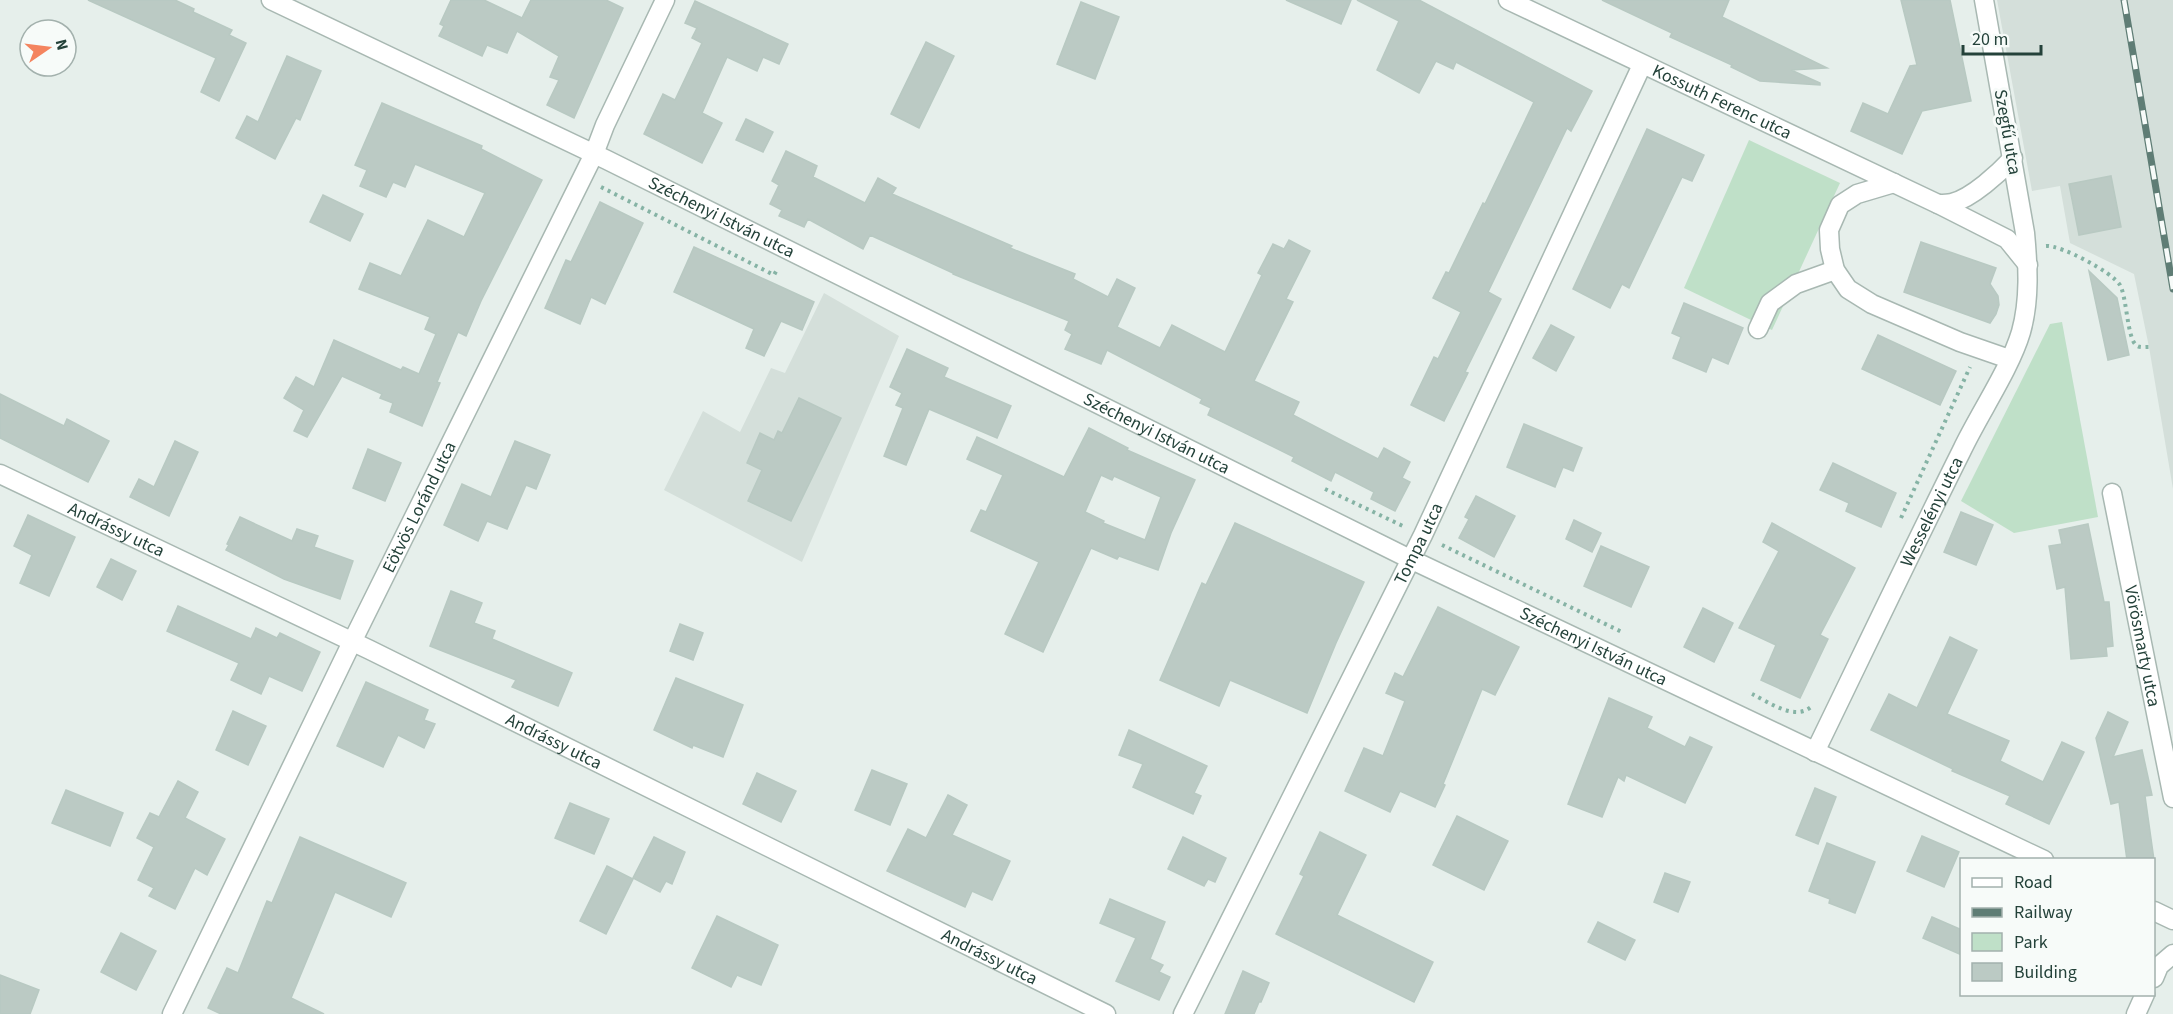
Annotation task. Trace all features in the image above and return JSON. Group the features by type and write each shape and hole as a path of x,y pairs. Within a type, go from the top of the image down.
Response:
{"street":[{"name":"Széchenyi István utca","path":"271,0 594,154 1410,559 2040,858"},
{"name":"Eötvös Loránd utca","path":"172,1014 352,642 594,154 605,125 665,0"},
{"name":"Kossuth Ferenc utca","path":"1508,0 2007,239 2024,257 2028,265"},
{"name":"Szegfű utca","path":"1984,0 2013,158 2028,265"},
{"name":"Tompa utca","path":"1183,1014 1423,535 1642,65"},
{"path":"1938,204 1952,204 1970,194 2002,170 2013,158"},
{"path":"1894,183 1857,194 1840,205 1829,230 1830,249 1835,270 1848,289 1872,304 1946,336 2009,359"},
{"name":"Wesselényi utca","path":"1815,752 1962,448 2009,359 2020,333 2026,303 2028,265"},
{"path":"1758,329 1770,303 1796,284 1835,270"},
{"name":"Andrássy utca","path":"0,474 352,642 1106,1014"},
{"name":"Vörösmarty utca","path":"2112,493 2173,798"},
{"path":"2155,911 2173,920"},
{"path":"2155,976 2159,966 2173,954"},
{"path":"2136,1014 2144,996"}],"path":[{"path":"595,184 774,275 786,249"},
{"path":"2072,255 2105,271 2120,285 2133,340 2136,345 2149,347"},
{"path":"1901,518 1971,365 1963,361"},
{"path":"1317,485 1626,634"},
{"path":"1742,689 1793,713 1807,710 1813,703"}],"shaded area":[{"path":"1997,0 2173,0 2173,489 2134,274 2070,243 2060,186 2032,191"},
{"path":"824,293 899,336 802,562 664,490 703,411 740,432 771,368 785,373"}],"green space":[{"path":"1749,140 1840,183 1772,330 1684,288"},
{"path":"2062,322 2098,517 2014,533 1961,501 2050,324"}],"building":[{"path":"88,0 175,0 194,9 193,12 232,30 229,35 246,43 219,101 201,92 216,58"},
{"path":"451,0 484,0 522,18 531,0 606,0 623,8 574,118 547,105 559,80 550,77 559,56 517,31 507,53 487,45 482,56 439,36 444,26 440,24"},
{"path":"1286,0 1351,0 1341,24"},
{"path":"1357,0 1419,0 1592,91 1571,131 1567,128 1488,292 1501,299 1444,421 1411,405 1434,357 1438,359 1461,312 1433,298 1446,272 1449,273 1483,203 1485,204 1534,102 1456,62 1453,69 1436,61 1419,93 1377,70 1399,21"},
{"path":"1602,0 1729,0 1722,17 1827,68 1791,70 1820,85 1760,81 1731,67 1732,65 1670,37 1672,33"},
{"path":"1901,0 1950,0 1971,101 1922,111 1902,154 1851,131 1863,103 1888,114 1910,66 1917,65"},
{"path":"695,1 788,44 779,64 763,57 757,71 727,57 702,113 722,123 702,163 644,134 663,94 675,100 702,43 692,38 697,28 685,23"},
{"path":"1081,2 1119,17 1095,79 1057,64"},
{"path":"926,42 954,56 919,128 891,114"},
{"path":"287,56 321,71 300,120 296,118 275,159 236,138 247,116 258,122"},
{"path":"382,103 482,146 481,149 542,180 481,301 466,336 458,332 422,426 390,412 393,403 380,398 382,394 342,376 307,437 294,431 304,410 284,398 296,377 314,387 334,340 401,370 403,367 419,374 436,334 425,329 430,317 359,289 370,263 401,276 428,220 464,237 485,193 415,164 405,187 393,182 386,197 360,186 367,170 355,165"},
{"path":"746,119 773,132 763,152 736,140"},
{"path":"1647,129 1704,155 1692,181 1682,177 1629,288 1622,284 1610,308 1573,289"},
{"path":"786,151 817,166 813,177 865,203 878,178 896,188 892,194 1012,246 1010,248 1075,274 1073,279 1108,297 1117,279 1135,288 1117,327 1160,348 1172,325 1225,352 1262,275 1258,273 1273,244 1284,249 1289,240 1310,251 1286,299 1293,302 1254,381 1299,402 1293,415 1339,439 1378,459 1384,448 1410,462 1402,478 1410,482 1395,511 1371,499 1374,492 1335,472 1331,481 1292,461 1294,457 1208,415 1211,408 1200,403 1202,399 1107,350 1101,364 1065,349 1072,334 1065,330 1069,321 953,274 870,235 863,249 808,219 804,227 779,216 782,210 770,204 779,185 772,181"},
{"path":"2111,176 2121,227 2079,235 2069,184"},
{"path":"323,195 363,214 350,241 310,222"},
{"path":"600,202 643,223 605,304 591,297 580,324 545,308 566,260 571,262"},
{"path":"1921,242 1996,268 1990,284 1998,296 1999,305 1990,323 1904,292"},
{"path":"694,247 814,302 802,330 781,321 764,356 746,348 754,329 674,292"},
{"path":"2089,271 2117,298 2129,355 2108,360"},
{"path":"1684,303 1743,328 1728,364 1712,357 1706,372 1673,358 1681,337 1672,333"},
{"path":"1551,325 1574,337 1556,371 1533,358"},
{"path":"1878,335 1956,371 1940,405 1862,369"},
{"path":"907,349 948,368 944,377 1011,406 997,438 929,409 906,465 884,456 903,408 896,405 902,393 890,387"},
{"path":"0,394 64,426 67,419 109,441 88,482 0,438"},
{"path":"799,398 841,418 791,521 748,501 762,470 747,463 760,433 774,440 778,431 782,433"},
{"path":"1524,424 1582,448 1573,471 1563,467 1555,487 1507,467"},
{"path":"1089,428 1128,448 1127,450 1195,480 1171,533 1158,570 1119,556 1117,559 1091,548 1043,652 1005,634 1039,562 971,531 981,510 986,512 1003,475 967,459 977,437 1064,477","holes":["1101,475 1112,480 1114,476 1161,497 1145,540 1103,523 1104,521 1085,512"]},
{"path":"175,441 198,452 169,516 130,497 139,479 154,487"},
{"path":"515,441 550,455 536,489 526,485 507,529 487,521 478,541 444,525 462,484 491,497"},
{"path":"368,449 401,463 385,501 353,488"},
{"path":"1833,463 1896,493 1881,527 1846,511 1849,503 1820,490"},
{"path":"1476,496 1515,516 1494,557 1459,538 1469,519 1465,517"},
{"path":"1961,512 1993,525 1976,565 1944,552"},
{"path":"28,515 75,537 49,596 20,583 32,555 14,546"},
{"path":"240,517 292,541 297,529 318,536 314,547 353,561 340,599 284,579 226,550"},
{"path":"1574,520 1601,533 1592,552 1566,539"},
{"path":"1235,523 1364,582 1307,713 1230,680 1219,706 1160,680 1202,583 1206,585"},
{"path":"1772,523 1855,568 1820,635 1828,639 1800,698 1761,680 1776,645 1739,628 1779,551 1763,542"},
{"path":"2088,524 2104,602 2109,602 2113,646 2106,647 2107,656 2071,659 2065,587 2057,589 2049,546 2062,544 2059,530"},
{"path":"1601,546 1649,567 1631,607 1584,586"},
{"path":"111,559 136,571 122,600 97,587"},
{"path":"451,591 482,603 474,623 495,631 492,639 572,673 558,706 512,687 516,680 430,646"},
{"path":"178,606 251,639 256,628 277,638 280,633 320,652 302,691 269,676 261,694 231,680 239,663 167,631"},
{"path":"1438,607 1519,647 1495,695 1482,689 1435,807 1400,791 1390,812 1345,791 1364,748 1383,756 1405,701 1386,693 1395,673 1403,677"},
{"path":"1703,608 1733,623 1714,662 1684,647"},
{"path":"680,624 703,633 693,660 670,651"},
{"path":"1950,637 1977,650 1947,714 2009,741 2000,761 2043,782 2062,742 2084,752 2049,824 2006,804 2010,796 1952,771 1953,769 1871,730 1889,694 1917,708"},
{"path":"676,678 743,705 723,757 693,745 692,748 654,730"},
{"path":"366,682 428,710 424,720 435,724 424,748 398,735 383,767 337,746"},
{"path":"1609,698 1652,717 1647,728 1685,747 1690,737 1712,747 1685,803 1626,775 1624,781 1618,777 1602,817 1568,804"},
{"path":"233,711 266,726 248,765 216,750"},
{"path":"2108,712 2128,722 2113,757 2142,750 2152,795 2145,796 2154,858 2127,858 2119,802 2111,804 2096,738"},
{"path":"1129,730 1207,766 1194,793 1201,796 1193,814 1133,787 1143,764 1119,755"},
{"path":"872,770 907,784 890,825 855,810"},
{"path":"757,773 796,791 781,822 743,804"},
{"path":"178,781 198,792 185,818 225,839 207,875 195,868 175,909 149,896 154,888 138,880 154,847 137,838 150,813 159,817"},
{"path":"1815,788 1836,797 1818,844 1796,835"},
{"path":"66,790 123,813 110,846 52,823"},
{"path":"948,795 967,805 952,835 1010,861 992,900 972,891 965,907 887,871 908,829 926,838"},
{"path":"570,803 609,819 594,854 555,838"},
{"path":"1457,816 1508,841 1484,890 1433,865"},
{"path":"1320,832 1366,855 1337,915 1433,962 1414,1002 1276,934 1304,876 1300,874"},
{"path":"1922,836 1959,852 1944,887 1907,871"},
{"path":"300,837 406,883 391,917 335,892 291,998 324,1014 221,1014 208,1008 227,968 238,973 267,901 272,903"},
{"path":"654,837 685,852 672,884 666,881 660,892 633,878"},
{"path":"1183,837 1226,858 1215,882 1208,879 1204,886 1168,869"},
{"path":"1827,843 1875,862 1855,913 1829,903 1830,899 1809,891"},
{"path":"607,866 633,879 606,934 580,921"},
{"path":"1665,873 1690,882 1678,912 1654,902"},
{"path":"1110,899 1165,922 1150,959 1163,965 1159,972 1170,977 1159,1000 1116,981 1136,938 1100,923"},
{"path":"717,916 778,945 761,985 737,975 731,987 692,968"},
{"path":"1932,917 1960,929 1960,954 1923,938"},
{"path":"1598,922 1635,940 1625,960 1588,942"},
{"path":"121,933 156,951 136,990 101,972"},
{"path":"1243,971 1269,983 1254,1014 1225,1014"},
{"path":"0,975 39,990 30,1014 0,1014"}],"railway":[{"path":"2124,0 2173,289"}]}
